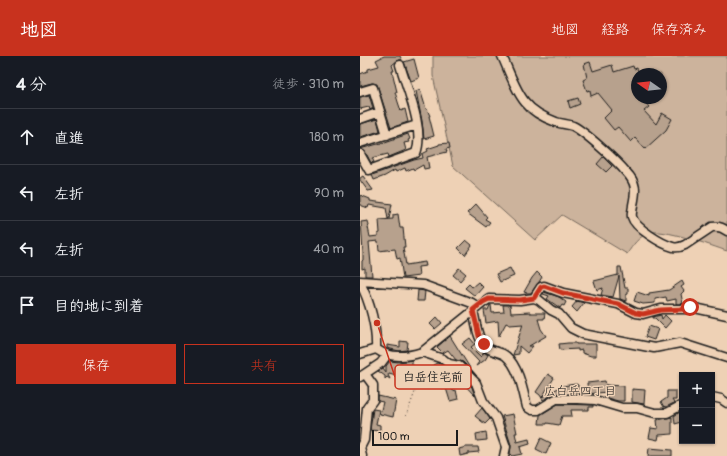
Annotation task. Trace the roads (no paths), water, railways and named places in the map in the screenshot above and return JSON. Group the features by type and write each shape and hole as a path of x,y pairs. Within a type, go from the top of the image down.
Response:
{"street":[{"path":"502,56 519,93 533,110 556,122 574,127 588,136 627,172 636,188 632,215 634,221 639,227 655,238 673,247 685,246 712,227 717,226 724,228 727,231"},
{"path":"360,154 363,165 369,170 416,153 419,146 417,126 400,65"},
{"path":"360,92 373,88 387,135"},
{"path":"360,119 380,112"},
{"path":"360,143 417,126"},
{"path":"376,349 376,338 366,295 360,282 423,285 472,303 476,308 479,336 487,348 507,356 521,382 527,407 532,410 538,410 556,399 595,400 622,408 637,408 654,414 668,413 679,407"},
{"path":"534,298 541,287 544,286 563,293 618,304 636,313 643,314 661,310 686,309 690,307 727,315"},
{"path":"376,349 381,353 394,357 422,352 489,299 520,300 534,298 539,300 550,310 559,314 571,328 583,334 648,347 686,344 727,358"},
{"path":"360,354 376,349"},
{"path":"422,352 444,359 449,364 459,366 476,383 483,401 496,418 506,447 504,456"},
{"path":"362,456 360,448 364,440 365,418 367,408 373,400 373,385 363,375 382,363 387,355"},
{"path":"715,398 721,399 727,403"}],"place":[{"name":"白岳住宅前","path":"377,323"}],"district":[{"name":"広白岳四丁目","path":"580,391"}]}
